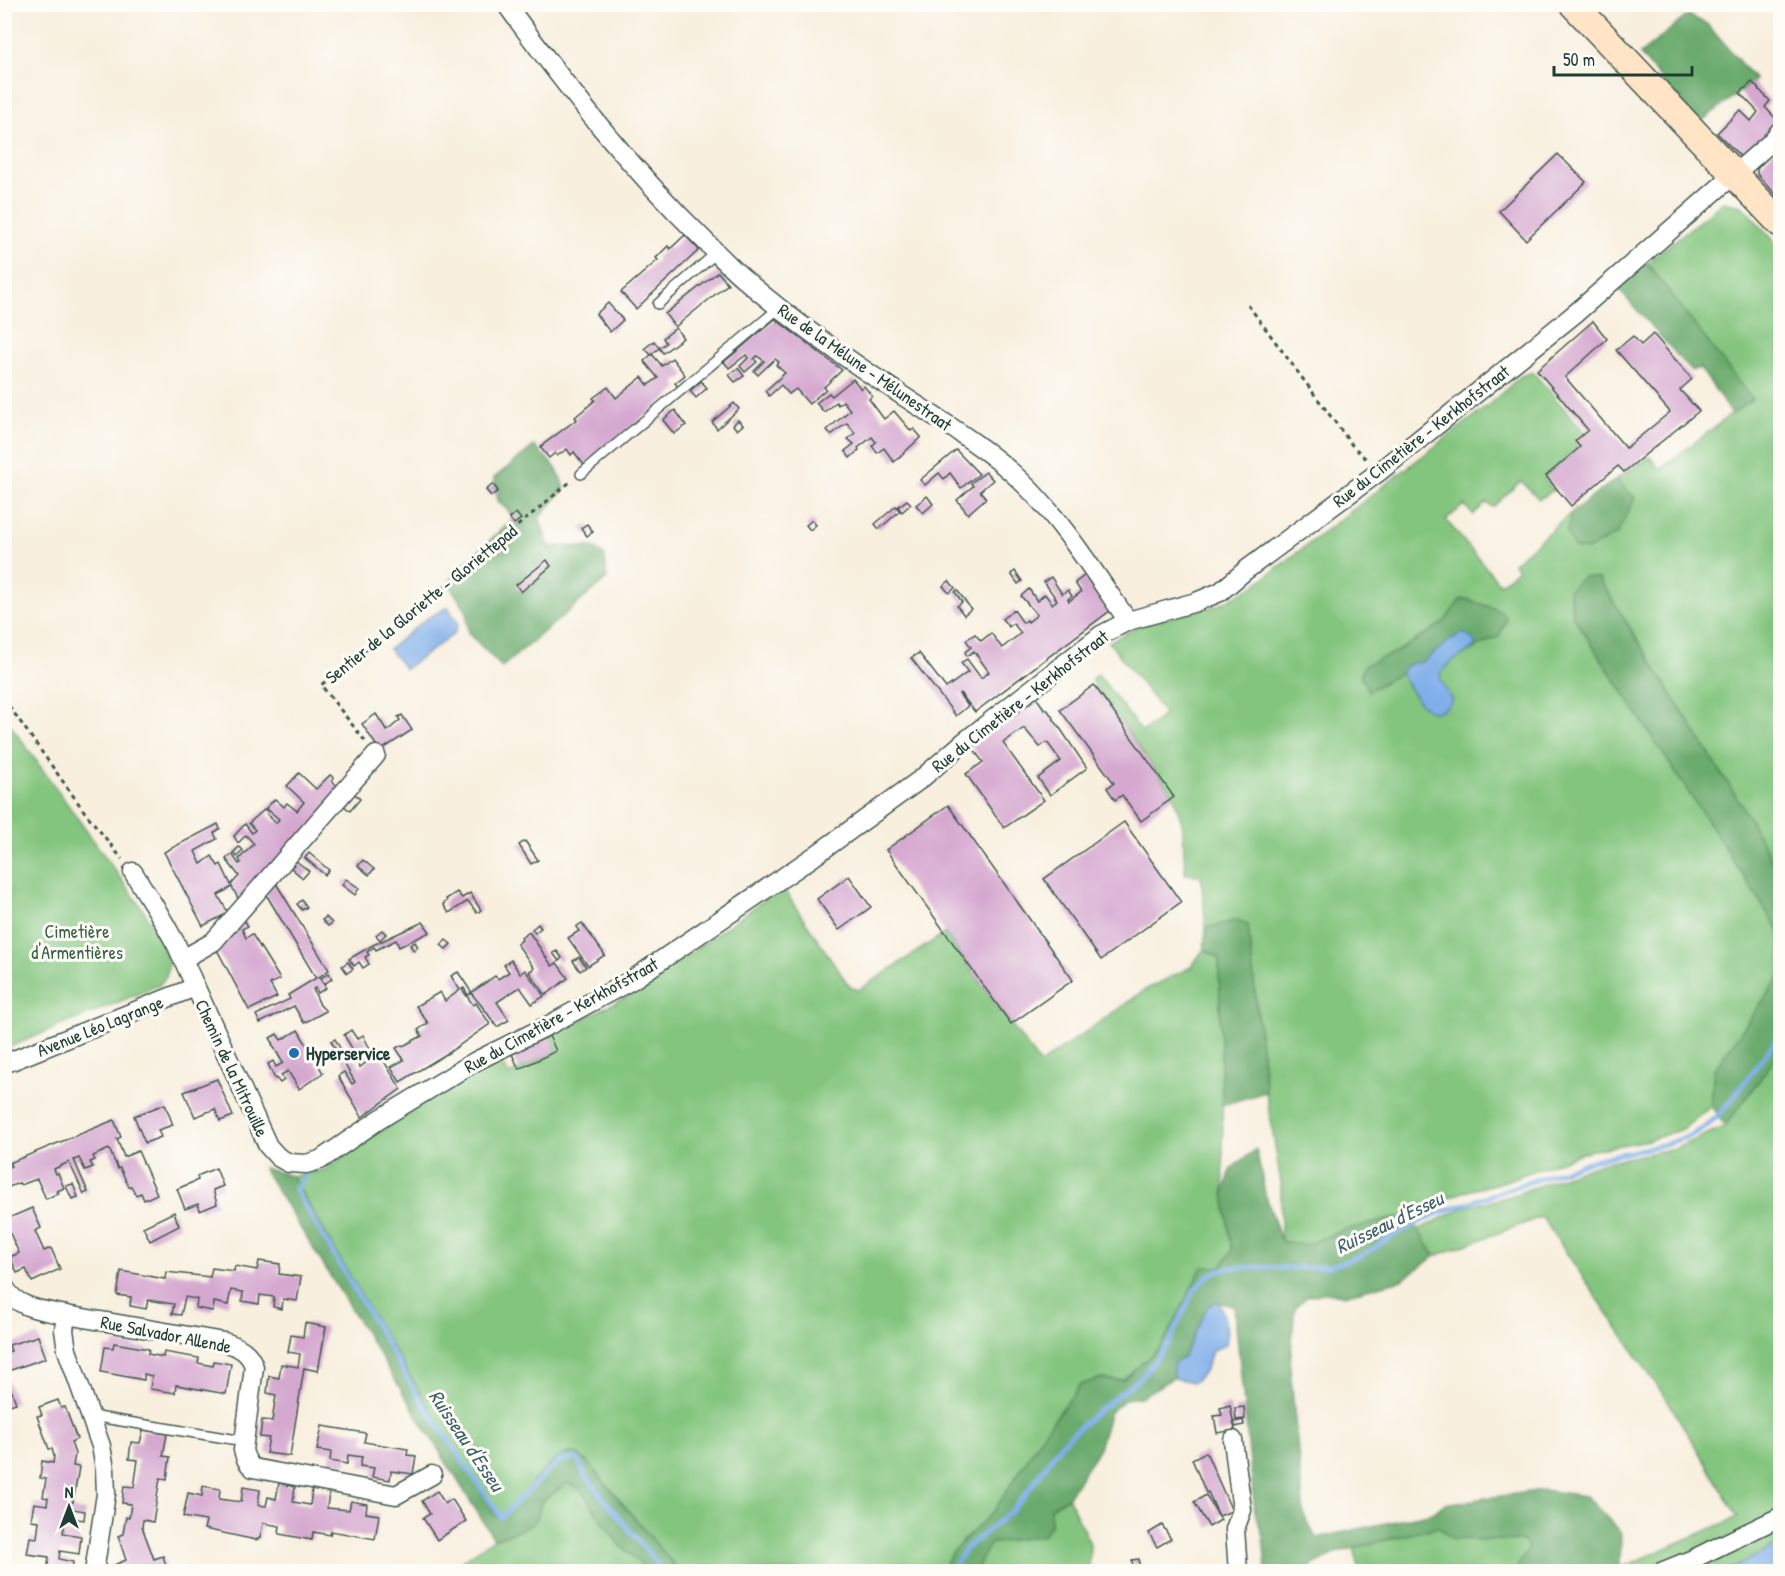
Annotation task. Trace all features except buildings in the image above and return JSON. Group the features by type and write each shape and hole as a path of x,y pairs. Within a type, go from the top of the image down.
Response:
{"street":[{"name":"Rue de la Mélune - Mélunestraat","path":"506,4 594,120 648,182 716,252 779,308 832,348 998,460 1022,482 1059,525 1128,621"},
{"path":"1573,4 1780,223"},
{"name":"Rue du Cimetière - Kerkhofstraat","path":"271,1149 282,1160 293,1164 306,1164 320,1160 380,1119 476,1061 632,980 813,857 921,779 965,741 1101,635 1128,621 1196,602 1220,592 1246,570 1380,471 1577,312 1770,143 1780,131"},
{"path":"183,959 213,942 376,754"},
{"path":"133,872 168,928 195,987"},
{"name":"Chemin de la Mitrouille","path":"195,987 271,1149"},
{"name":"Avenue Léo Lagrange","path":"4,1064 195,987"},
{"name":"Rue Salvador Allende","path":"4,1286 21,1304 66,1315 224,1342 243,1350 254,1367 244,1441 244,1458 253,1468 396,1496 432,1475"},
{"path":"66,1315 64,1330 66,1350 101,1446 106,1482 94,1572"},
{"path":"1233,1440 1242,1510 1235,1529 1238,1572"},
{"path":"1661,1572 1694,1559 1780,1517"}],"lane":[{"path":"658,304 716,252"},
{"path":"581,474 779,308"},
{"path":"91,1416 244,1441"}],"path":[{"path":"1248,305 1352,445 1363,458 1380,471"},
{"name":"Sentier de la Gloriette - Gloriettepad","path":"376,754 321,685 429,600 581,474"},
{"path":"4,699 84,811 133,872"}],"green space":[{"path":"1688,15 1707,24 1755,80 1698,124 1640,54"},
{"path":"1723,202 1742,206 1780,247 1780,875 1744,809 1599,579 1569,590 1573,616 1780,932 1780,976 1714,1070 1711,1106 1683,1129 1649,1140 1588,1151 1503,1182 1460,1193 1409,1215 1344,1230 1304,1246 1281,1241 1281,1183 1266,1092 1248,925 1238,920 1206,928 1201,876 1185,874 1183,827 1174,797 1091,680 1098,674 1142,732 1165,714 1109,642 1143,624 1219,605 1255,585 1485,408 1521,376 1533,372 1585,433 1575,443 1578,449 1544,478 1554,490 1539,499 1521,481 1493,507 1486,503 1473,515 1464,505 1446,520 1500,584 1518,569 1513,563 1571,513 1567,532 1635,498 1616,479 1650,457 1660,469 1751,399 1647,263"},
{"path":"1647,263 1752,399 1732,414 1700,368 1691,371 1619,290 1627,276"},
{"path":"534,446 556,468 565,488 539,518 549,546 593,547 605,556 607,579 502,667 468,633 466,610 450,586 452,574 515,518 498,501 494,478"},
{"path":"1616,479 1635,498 1617,534 1587,550 1574,548 1567,532 1571,513"},
{"path":"1583,577 1599,579 1744,809 1780,875 1780,932 1573,616 1569,590"},
{"path":"1467,599 1501,611 1507,619 1499,636 1443,664 1406,670 1368,691 1360,675 1365,665 1400,650 1443,623 1460,600"},
{"name":"Cimetière d'Armentières","path":"4,716 144,911 164,947 169,962 166,977 159,985 5,1049"},
{"path":"782,887 850,987 859,990 945,933 1040,1064 1145,990 1191,967 1204,949 1219,957 1224,1193 1232,1251 1159,1348 1122,1380 1098,1379 1044,1433 994,1511 956,1548 946,1562 945,1571 679,1571 588,1462 575,1454 548,1466 512,1510 504,1516 496,1516 377,1323 292,1176 324,1170 443,1088 499,1059 509,1075 556,1051 550,1035 636,992"},
{"path":"1238,920 1248,925 1266,1092 1222,1105 1219,958 1204,949 1206,928"},
{"path":"1780,976 1780,1052 1725,1126 1711,1106 1714,1070"},
{"path":"1780,1052 1780,1544 1726,1571 1613,1571 1738,1517 1671,1406 1542,1217 1435,1256 1418,1230 1462,1208 1507,1197 1601,1163 1676,1148 1725,1126"},
{"path":"1256,1149 1265,1193 1281,1241 1304,1245 1344,1230 1409,1215 1435,1256 1402,1280 1344,1295 1323,1293 1307,1297 1295,1307 1290,1366 1304,1515 1316,1538 1433,1513 1444,1504 1543,1490 1586,1496 1621,1532 1620,1569 1613,1571 1515,1571 1529,1549 1524,1541 1453,1539 1438,1527 1338,1552 1313,1565 1308,1571 1266,1571 1263,1536 1255,1512 1234,1306 1215,1302 1208,1306 1183,1358 1174,1363 1173,1378 1141,1397 1126,1399 1110,1412 1099,1448 1068,1497 1050,1508 1051,1524 1043,1535 990,1544 978,1566 979,1571 945,1572 946,1562 956,1548 994,1511 1044,1433 1080,1385 1098,1379 1123,1380 1159,1348 1202,1267 1221,1267 1232,1251 1224,1193 1231,1169"},
{"path":"263,1168 292,1176 377,1323 496,1516 504,1516 537,1477 557,1458 567,1454 576,1454 587,1462 679,1571 648,1571 618,1543 581,1490 568,1483 541,1502 537,1519 532,1525 494,1539"},
{"path":"567,1483 581,1490 618,1543 648,1571 446,1572 494,1539 532,1525 537,1519 541,1502"},
{"path":"1068,1497 1090,1544 1089,1571 979,1571 978,1566 990,1544 1051,1524 1050,1508"},
{"path":"1438,1527 1453,1539 1524,1540 1529,1549 1515,1571 1360,1572 1354,1548"}],"water":[{"path":"448,607 458,623 454,634 405,669 389,649 426,619"},
{"path":"1464,633 1474,640 1475,646 1443,669 1440,674 1452,700 1444,709 1436,712 1429,710 1422,705 1401,673 1405,667 1423,662 1451,639"},
{"path":"1219,1302 1224,1317 1226,1344 1212,1351 1203,1373 1193,1382 1173,1378 1174,1363 1183,1358 1208,1306"},
{"path":"1780,1544 1780,1571 1726,1571"}],"waterway":[{"name":"Ruisseau d'Esseu","path":"950,1572 965,1549 1010,1512 1023,1498 1061,1444 1143,1375 1169,1342 1194,1290 1205,1278 1216,1271 1234,1267 1330,1266 1361,1256 1433,1215 1597,1159 1666,1144 1689,1136 1706,1127 1727,1106 1780,1035"},
{"name":"Ruisseau d'Esseu","path":"308,1172 295,1189 418,1396 501,1517 559,1461 577,1458 584,1474 664,1572"}],"place":[{"name":"Hyperservice","path":"294,1053"}]}
